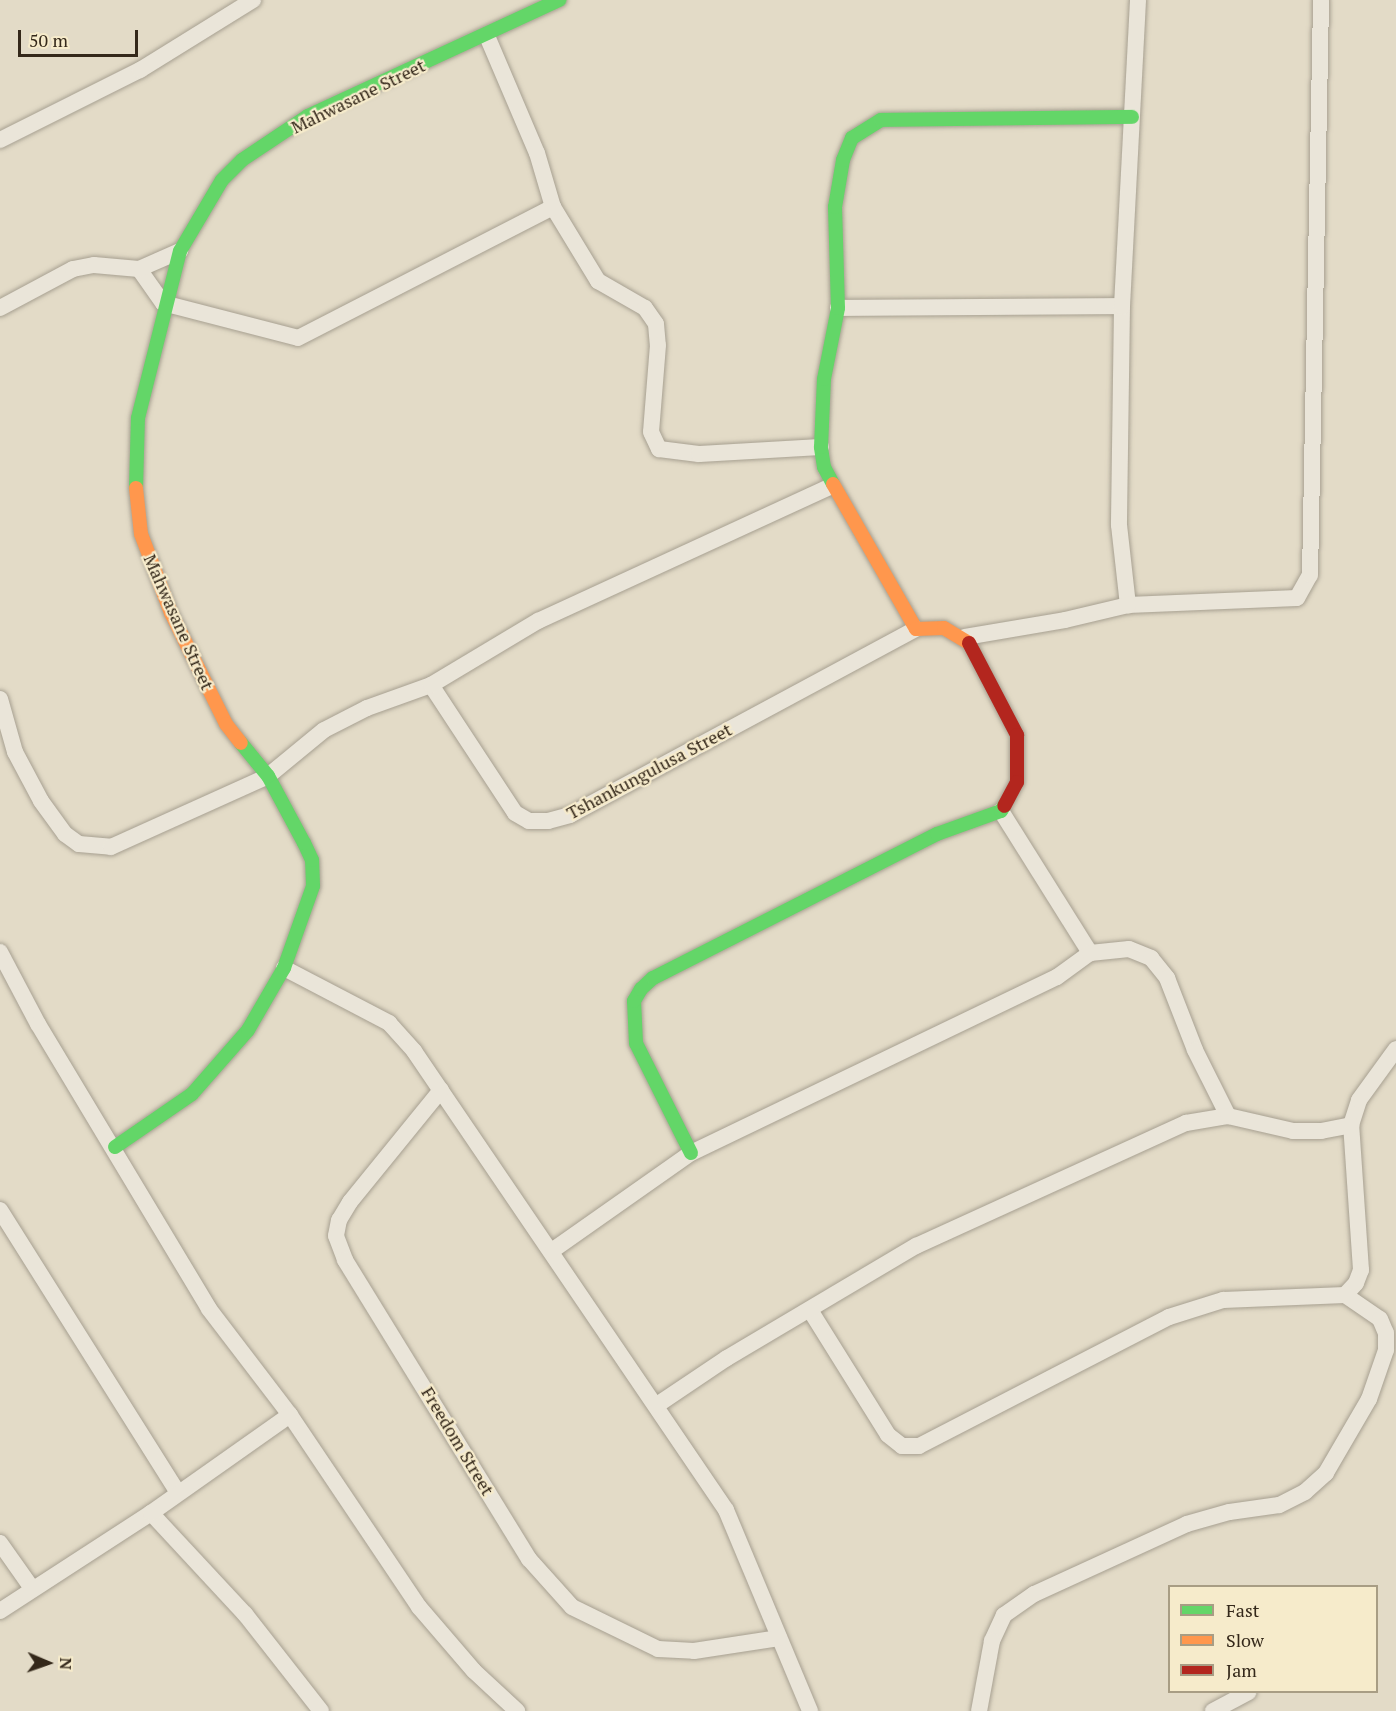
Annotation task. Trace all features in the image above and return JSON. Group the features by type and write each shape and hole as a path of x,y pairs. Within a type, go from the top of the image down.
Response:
{"street":[{"path":"0,140 140,70 253,0"},
{"name":"Mahwasane Street","path":"115,1147 192,1094 220,1066 248,1030 284,968 313,886 312,860 268,776 226,724 171,613 141,534 134,475 138,418 164,303 180,251 201,211 242,160 308,116 487,36 559,0"},
{"path":"1128,605 1119,525 1122,306 1138,0"},
{"path":"965,637 1065,620 1128,605 1297,598 1310,575 1321,0"},
{"path":"487,36 537,153 553,207 598,281 645,308 656,324 658,345 651,432 659,449 699,454 821,447"},
{"path":"691,1153 636,1043 634,1001 641,989 653,978 937,834 1001,811 1017,782 1017,735 982,662 965,637 944,628 916,629 832,486 821,447 824,379 838,308 835,207 843,160 852,138 881,120 1132,117"},
{"path":"139,269 164,303 298,338 553,207"},
{"path":"0,308 73,269 94,265 139,269 180,251"},
{"path":"838,308 1122,306"},
{"path":"0,699 15,752 40,801 65,834 79,844 111,847 268,776 324,730 367,708 431,685 538,621 832,486"},
{"name":"Tshankungulusa Street","path":"431,685 515,813 529,821 548,821 570,814 916,629"},
{"path":"1001,811 1090,953"},
{"path":"553,1250 691,1153 1057,977 1090,953 1129,949 1151,958 1167,978 1195,1050 1228,1116"},
{"path":"0,952 38,1024 115,1147 209,1309 290,1415 419,1607 474,1671 517,1711"},
{"path":"284,968 389,1023 441,1090 553,1250 726,1510 810,1711"},
{"path":"1345,1295 1356,1283 1361,1270 1352,1125 1359,1100 1396,1048"},
{"name":"Freedom Street","path":"441,1090 350,1202 339,1220 336,1236 345,1260 529,1559 572,1607 658,1649 694,1651 779,1638"},
{"path":"657,1405 916,1246 988,1210 1186,1123 1228,1116 1293,1131 1321,1131 1352,1125"},
{"path":"0,1210 177,1491"},
{"path":"810,1310 888,1435 902,1446 919,1446 1169,1317 1223,1300 1345,1295 1380,1318 1386,1333 1386,1350 1369,1399 1326,1473 1305,1492 1279,1505 1229,1512 1187,1524 1034,1594 1004,1615 992,1641 979,1711"},
{"path":"0,1611 31,1587 151,1513 177,1491 290,1415"},
{"path":"151,1513 245,1614 321,1711"},
{"path":"0,1543 31,1587"},
{"path":"1213,1711 1246,1693"}],"traffic: fast":[{"path":"136,488 138,418 180,251 222,180 242,160 308,116 559,0"},
{"path":"833,484 824,467 821,447 824,379 838,308 835,207 843,160 852,138 881,120 1132,117"},
{"path":"115,1147 192,1094 248,1030 284,968 313,886 312,860 304,843 268,776 241,743"},
{"path":"691,1153 636,1043 634,1001 641,989 653,978 937,834 1001,811 1004,806"}],"traffic: slow":[{"path":"833,484 916,629 944,628 969,643"},
{"path":"136,488 141,534 171,613 226,724 241,743"}],"traffic: jam":[{"path":"969,643 1017,735 1017,782 1004,806"}]}
